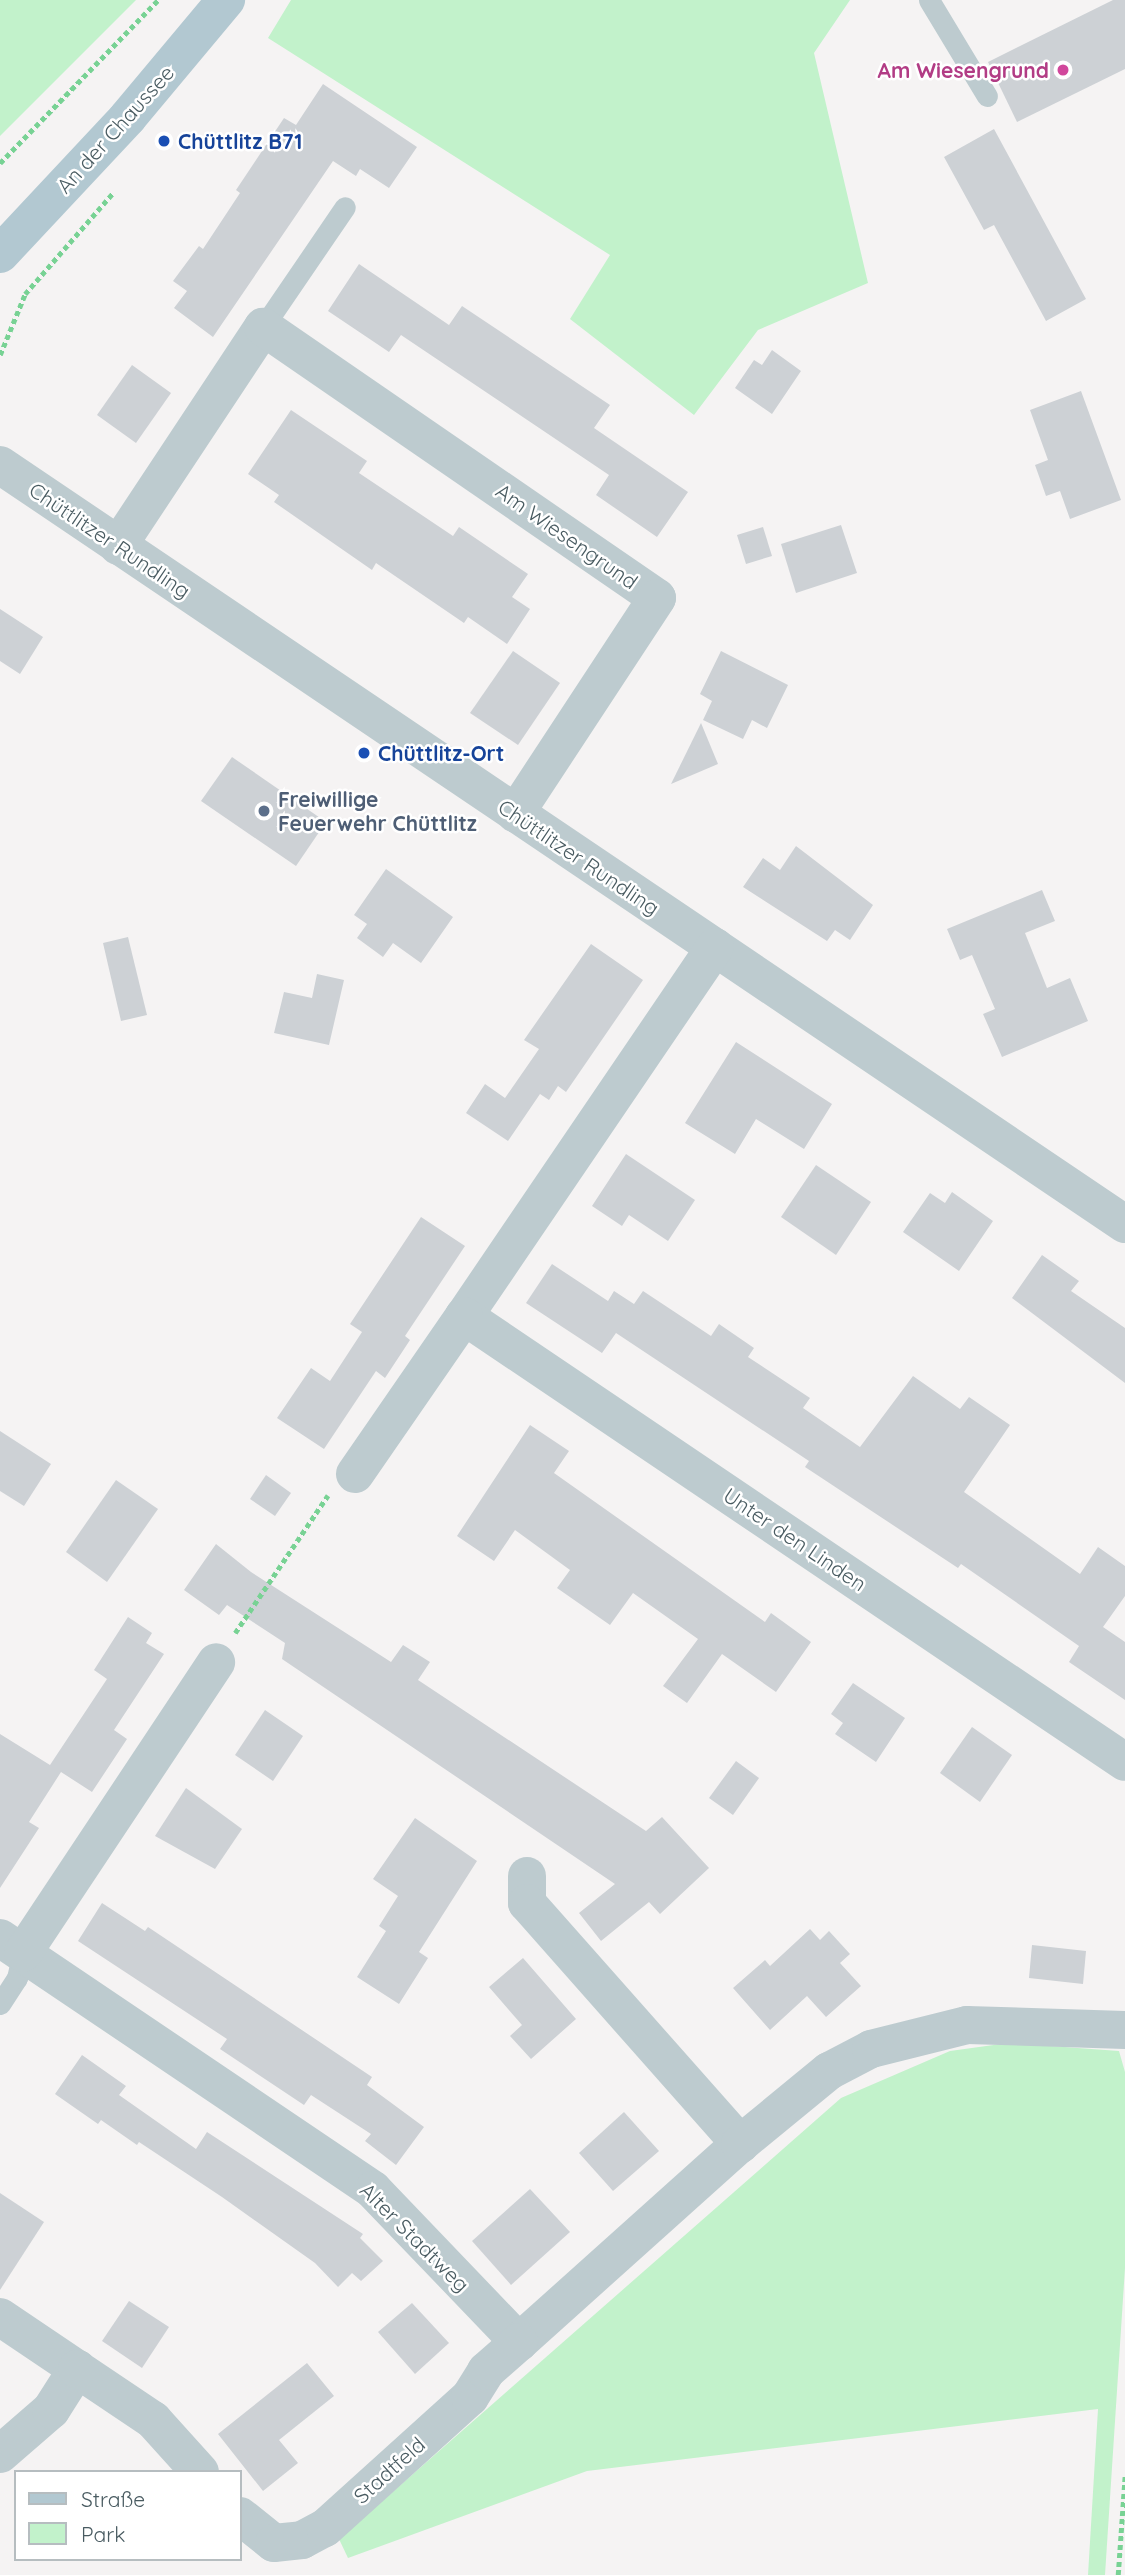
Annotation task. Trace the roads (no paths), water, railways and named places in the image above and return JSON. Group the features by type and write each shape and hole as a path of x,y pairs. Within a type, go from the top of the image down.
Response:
{"main road":[{"name":"An der Chaussee","path":"0,254 128,117 226,0"}],"street":[{"path":"118,546 263,327"},
{"name":"Am Wiesengrund","path":"263,327 657,598 515,814"},
{"name":"Chüttlitzer Rundling","path":"0,465 1125,1224"},
{"path":"355,1474 715,947"},
{"name":"Unter den Linden","path":"464,1316 1125,1762"},
{"path":"12,1945 216,1662"},
{"path":"527,1875 527,1903 740,2144"},
{"name":"Alter Stadtweg","path":"12,1945 373,2190 519,2342"},
{"path":"519,2342 740,2144 829,2071 884,2045 967,2025 1024,2023 1125,2030"},
{"path":"0,2317 153,2420 198,2470"},
{"name":"Stadtfeld","path":"242,2518 274,2543 302,2540 325,2528 470,2397 486,2371 519,2342"},
{"path":"0,2454 51,2410 77,2368"}],"lane":[{"path":"929,0 987,96"},
{"path":"263,327 345,207"},
{"path":"0,2004 17,1978 12,1945"}],"place":[{"name":"Am Wiesengrund","path":"1063,70"},
{"name":"Chüttlitz B71","path":"164,141"},
{"name":"Chüttlitz-Ort","path":"364,753"},
{"name":"Freiwillige Feuerwehr Chüttlitz","path":"264,811"}]}
